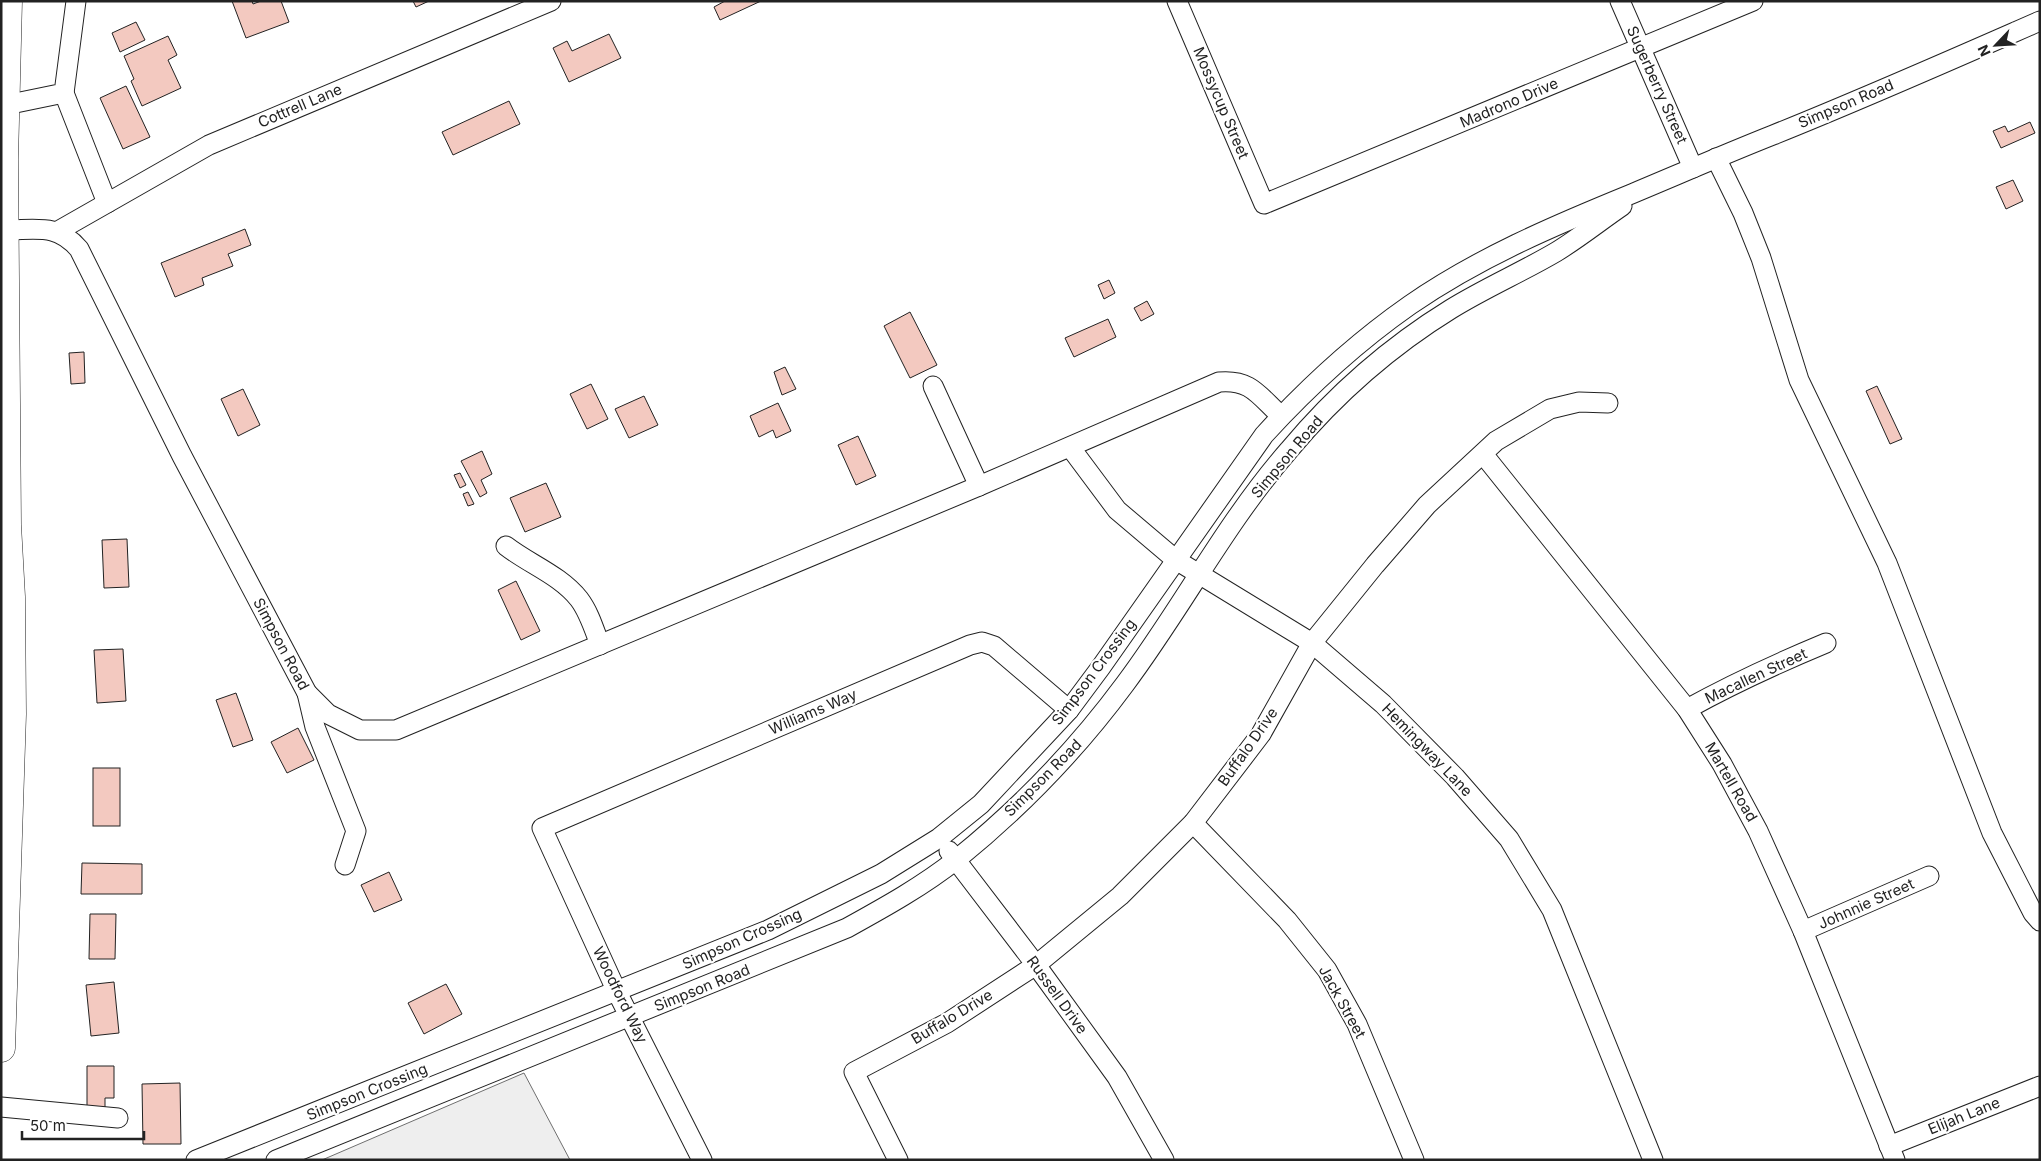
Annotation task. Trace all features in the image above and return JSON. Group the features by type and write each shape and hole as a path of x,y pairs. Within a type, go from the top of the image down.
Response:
{"highway":[{"path":"1,1048 6,814 12,714 3,106 8,1"}],"street":[{"path":"76,1 64,93 107,203"},
{"name":"Cottrell Lane","path":"58,231 208,145 552,1"},
{"name":"Mossycup Street","path":"1177,1 1264,204"},
{"name":"Sugerberry Street","path":"1620,1 1693,168"},
{"name":"Madrono Drive","path":"1264,204 1753,1"},
{"name":"Simpson Road","path":"1176,560 1264,435 1281,416 1367,338 1418,300 1480,262 1545,230 2040,21"},
{"path":"3,106 64,93"},
{"path":"1716,158 1743,213 1761,258 1800,380 1887,563 1992,833 2033,913 2040,921"},
{"name":"Simpson Road","path":"276,1160 847,928 904,896 955,860 1033,792 1087,734 1126,683 1243,508 1289,449 1349,386 1386,355 1449,310 1491,285 1555,252 1652,185"},
{"path":"5,230 58,231"},
{"name":"Simpson Road","path":"58,231 79,249 182,456 307,693 328,714 360,730 396,730 979,486 1219,382 1233,380 1248,385 1281,416"},
{"path":"933,386 979,486"},
{"name":"Buffalo Drive","path":"898,1160 854,1072 947,1023 1036,965 1120,896 1193,823 1260,734 1312,643 1376,565 1427,505 1496,441 1550,409 1579,402 1608,403"},
{"name":"Hemingway Lane","path":"1070,447 1117,510 1176,560 1312,643 1383,704 1454,777 1509,839 1552,910 1653,1160"},
{"name":"Martell Road","path":"1482,454 1688,709 1722,764 1758,831 1803,931 1892,1153"},
{"path":"506,546 564,584 579,599 591,620 600,645"},
{"name":"Simpson Crossing","path":"196,1160 768,930 881,874 939,838 981,804 1069,710 1176,560"},
{"name":"Williams Way","path":"542,828 970,645 982,642 994,646 1069,710"},
{"name":"Macallen Street","path":"1688,709 1754,674 1826,643"},
{"path":"307,693 315,728 356,831 345,865"},
{"name":"Jack Street","path":"1193,823 1287,920 1327,970 1357,1024 1414,1160"},
{"name":"Woodford Way","path":"542,828 617,992 702,1160"},
{"name":"Russell Drive","path":"939,838 1036,965 1116,1077 1164,1160"},
{"name":"Johnnie Street","path":"1803,931 1929,876"},
{"name":"Elijah Lane","path":"1892,1153 2040,1086"},
{"path":"1,1107 118,1118"}],"shaded area":[{"path":"524,1073 570,1160 322,1160"}],"building":[{"path":"232,1 252,1 253,4 261,1 281,1 289,22 246,38"},
{"path":"413,1 429,1 416,7"},
{"path":"725,1 761,1 720,20 714,7"},
{"path":"136,22 145,40 120,52 112,33"},
{"path":"609,34 621,58 569,82 553,48 567,41 572,51"},
{"path":"168,36 177,55 168,60 181,88 142,106 131,81 134,79 124,56"},
{"path":"126,86 150,137 123,149 100,98"},
{"path":"509,101 520,124 453,155 442,132"},
{"path":"2030,122 2035,133 2001,148 1993,131 2005,126 2008,132"},
{"path":"2013,180 2023,201 2006,209 1996,187"},
{"path":"245,229 251,245 228,254 233,266 202,278 204,285 175,297 161,263"},
{"path":"1109,280 1115,293 1104,299 1098,285"},
{"path":"1147,301 1154,314 1141,321 1134,308"},
{"path":"910,312 937,365 910,378 884,326"},
{"path":"1108,319 1116,337 1074,357 1065,338"},
{"path":"84,352 85,383 71,384 69,353"},
{"path":"785,367 796,389 782,395 774,372"},
{"path":"591,384 608,419 587,429 570,394"},
{"path":"1877,386 1902,439 1890,444 1866,391"},
{"path":"243,389 260,425 238,436 221,399"},
{"path":"644,396 658,425 629,438 615,409"},
{"path":"778,403 791,431 776,438 773,430 759,437 750,416"},
{"path":"858,436 876,476 856,485 838,445"},
{"path":"482,451 492,474 481,480 487,493 480,497 461,461"},
{"path":"460,473 466,485 460,488 454,475"},
{"path":"546,483 561,517 525,532 510,498"},
{"path":"468,492 474,504 468,506 463,494"},
{"path":"127,539 129,587 104,588 102,540"},
{"path":"516,581 540,631 521,640 498,590"},
{"path":"123,649 126,701 97,703 94,650"},
{"path":"236,693 253,740 233,747 216,700"},
{"path":"298,728 314,760 287,773 271,742"},
{"path":"93,768 120,768 120,826 93,826"},
{"path":"82,863 142,864 142,894 81,894"},
{"path":"389,872 402,900 374,912 361,885"},
{"path":"90,914 116,914 115,959 89,959"},
{"path":"114,982 119,1033 91,1036 86,985"},
{"path":"446,984 462,1014 424,1034 408,1003"},
{"path":"87,1066 114,1066 114,1098 105,1098 105,1114 87,1114"},
{"path":"180,1083 181,1144 143,1144 142,1084"}]}
